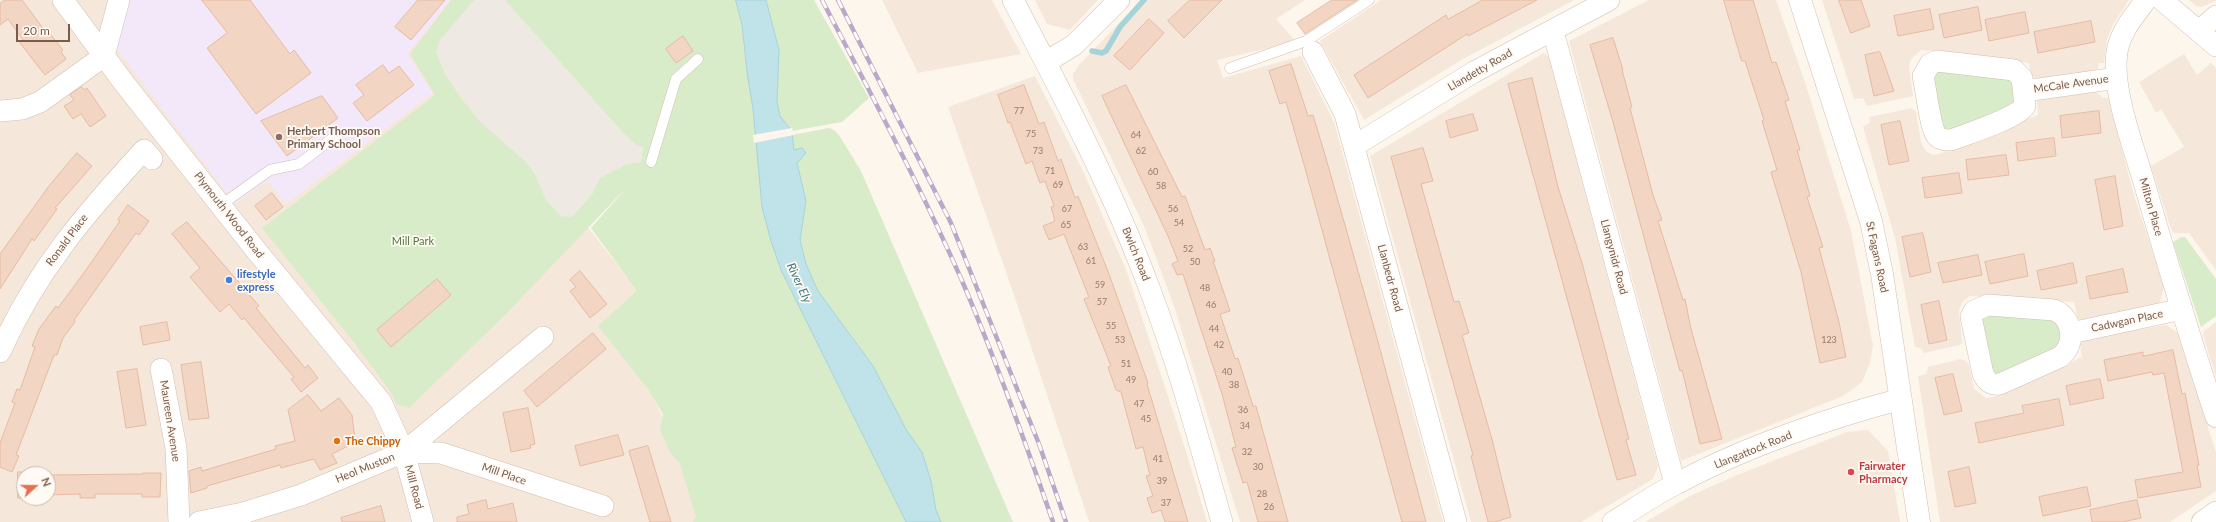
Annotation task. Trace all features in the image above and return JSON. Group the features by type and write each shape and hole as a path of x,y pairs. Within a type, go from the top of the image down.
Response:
{"street":[{"name":"Plymouth Wood Road","path":"63,0 104,56 221,205 381,402 404,452"},
{"path":"0,110 22,109 40,102 104,56 119,0"},
{"name":"Bwlch Road","path":"1013,0 1074,117 1119,213 1151,292 1222,522"},
{"path":"1046,62 1074,45 1119,0"},
{"name":"Llandetty Road","path":"1354,146 1474,72 1609,0"},
{"name":"St Fagans Road","path":"1800,0 1870,221 1882,274 1919,522"},
{"name":"Milton Place","path":"2146,0 2124,32 2120,41 2116,64 2117,78 2132,140 2216,417"},
{"path":"2162,0 2216,46"},
{"path":"2199,31 2216,16"},
{"name":"Llangynidr Road","path":"1551,31 1556,42 1675,484"},
{"name":"Llanbedr Road","path":"1309,47 1345,114 1456,522"},
{"name":"McCale Avenue","path":"1937,62 2014,70 2022,78 2024,91 2025,106 2020,112 1960,137 1950,140 1943,140 1937,136 1933,128 1924,76 1930,64 1937,62"},
{"name":"McCale Avenue","path":"2024,91 2117,78"},
{"name":"Ronald Place","path":"0,352 22,304 50,262 90,208 144,150 152,159"},
{"path":"1988,305 2054,310 2061,313 2066,319 2071,333 2071,343 2066,352 2060,357 2000,384 1993,385 1986,381 1983,374 1971,317 1974,311 1988,305"},
{"name":"Cadwgan Place","path":"2071,333 2182,309"},
{"name":"Heol Muston","path":"200,522 243,513 301,495 404,452 543,338"},
{"name":"Maureen Avenue","path":"161,369 176,448 178,522"},
{"name":"Llangattock Road","path":"1613,522 1675,484 1758,447 1854,412 1901,399"},
{"name":"Mill Place","path":"404,452 441,453 603,506"},
{"name":"Mill Road","path":"404,452 423,522"},
{"path":"2202,522 2216,512"}],"lane":[{"path":"1230,68 1309,47 1369,0"},
{"path":"651,162 676,79 698,59"},
{"path":"221,205 270,170 299,164 338,134"}],"shaded area":[{"path":"0,0 521,0 583,221 638,291 647,388 656,403 696,490 702,522 0,522"},
{"name":"Herbert Thompson Primary School","path":"124,0 450,0 407,54 433,93 286,204 268,181 235,204 112,43"},
{"path":"474,0 505,0 621,131 643,147 641,162 627,164 601,178 592,194 572,217 560,216 546,200 535,175 480,122 445,74 436,53 440,40"},
{"path":"882,0 992,0 1021,54 918,73"},
{"path":"1035,0 1098,0 1070,30 1047,24"},
{"path":"1141,0 1305,0 1276,19 1296,42 1217,60 1223,78 1301,56 1334,122 1443,522 1240,522 1174,306 1144,226 1073,79 1073,74 1079,65"},
{"path":"1381,0 1574,0 1463,59 1364,120 1320,41"},
{"path":"1649,0 1776,0 1805,82 1851,231 1873,346 1870,363 1862,382 1843,396 1681,461 1569,41"},
{"path":"1822,0 2129,0 2114,23 2107,39 2104,63 2099,63 2095,72 2036,79 2031,74 2029,63 1921,50 1911,59 1909,67 1913,96 1867,106 1863,98 1854,99"},
{"path":"2189,0 2216,1 2201,7 2196,6"},
{"path":"1544,53 1549,57 1658,466 1653,479 1581,522 1471,522 1370,156"},
{"path":"2184,54 2197,75 2211,63 2216,68 2216,270 2189,233 2174,233 2171,229 2151,166 2184,147 2161,109 2156,113 2139,82"},
{"path":"1035,76 1084,173 1127,272 1186,451 1207,522 1089,522 1014,295 948,107"},
{"path":"2096,91 2103,98 2108,98 2134,195 2164,287 2159,304 2082,320 2078,319 2074,302 1970,296 1963,301 1959,310 1962,343 1924,353 1921,348 1915,347 1895,238 1863,127 1870,122 1869,117 1912,108 1916,112 1921,142 1926,151 1933,155 1939,154 2038,115 2037,102 2041,98"},
{"path":"2216,322 2216,377 2203,335 2204,331"},
{"path":"2166,325 2178,333 2216,452 2216,491 2170,522 1940,522 1918,376 1926,374 1928,367 1960,359 1966,361 1969,365 1974,389 1986,398 1994,397 2082,357 2080,344 2083,339"},
{"path":"1868,430 1888,451 1900,522 1645,522 1690,496 1737,475 1847,432"}],"green space":[{"name":"Mill Park","path":"451,0 474,0 440,40 436,53 445,74 461,98 480,122 525,161 535,175 546,200 560,216 572,217 592,194 600,178 627,164 641,162 643,147 638,146 621,131 505,0 736,0 742,25 744,51 753,109 762,207 781,270 906,522 693,522 696,517 680,464 670,452 660,430 663,414 647,388 598,326 637,291 591,228 628,186 505,315 409,408 396,404 393,395 353,341 262,228 435,95 410,54"},
{"path":"766,0 814,0 869,98 842,122 792,131 780,116 777,102 779,50"},
{"path":"1937,70 2013,80 2017,104 1954,132 1944,130 1940,125 1932,77"},
{"path":"829,128 834,130 839,135 861,171 1013,522 941,522 936,510 931,481 922,452 907,431 873,366 818,291 806,264 800,240 806,201 797,163 806,152 794,150 792,135"},
{"path":"2181,237 2185,237 2216,279 2216,316 2201,327 2173,242"},
{"path":"1986,314 2054,317 2059,322 2062,346 2000,377 1991,372 1979,324"}],"water":[{"name":"River Ely","path":"736,0 766,0 779,50 777,102 780,116 792,131 794,150 802,148 806,153 797,163 806,201 800,240 806,264 818,291 873,366 907,431 922,452 931,481 936,510 941,522 906,522 781,270 771,241 762,207 753,109 742,25"}],"pier":[{"path":"792,128 794,135 754,143 753,135"}],"building":[{"path":"5,0 22,0 45,31 47,30 63,50 61,52 66,59 45,75 20,43 23,40 8,19 0,25 0,4"},
{"path":"202,0 250,0 290,54 294,50 311,73 256,114 207,48 227,33"},
{"path":"418,0 445,0 411,40 395,27"},
{"path":"1190,0 1222,0 1184,38 1168,21"},
{"path":"1332,0 1357,0 1305,34 1297,23"},
{"path":"1483,0 1537,0 1468,36 1467,34 1368,98 1354,75 1446,15 1448,19"},
{"path":"1724,0 1753,0 1772,63 1776,62 1789,100 1785,101 1800,150 1797,150 1810,196 1807,197 1823,247 1819,248 1839,322 1846,357 1820,363 1801,272 1771,172 1777,170 1762,121 1764,120 1745,61 1742,61"},
{"path":"1839,0 1861,0 1870,26 1851,33"},
{"path":"1978,7 1982,30 1944,38 1939,15"},
{"path":"1930,9 1934,29 1898,36 1894,16"},
{"path":"2025,12 2029,33 1989,41 1985,20"},
{"path":"1149,19 1164,33 1130,70 1114,56"},
{"path":"2091,21 2095,42 2038,53 2034,32"},
{"path":"683,36 693,51 676,63 666,49"},
{"path":"1613,38 1623,70 1632,107 1630,108 1653,195 1662,220 1658,221 1683,300 1685,299 1691,329 1722,439 1700,444 1682,370 1680,371 1613,122 1590,45"},
{"path":"1880,52 1894,91 1874,96 1865,55"},
{"path":"1291,64 1308,116 1313,115 1325,155 1377,338 1426,522 1402,522 1286,102 1280,104 1269,71"},
{"path":"383,65 389,73 399,66 414,85 367,121 353,103 364,95 356,85"},
{"path":"1532,78 1558,187 1582,263 1629,439 1626,440 1636,475 1617,480 1508,84"},
{"path":"1024,85 1039,124 1044,122 1058,161 1061,159 1075,198 1078,196 1109,274 1148,383 1147,384 1188,522 1165,522 1161,510 1152,513 1147,498 1153,496 1146,476 1150,475 1143,447 1136,449 1121,392 1116,390 1108,367 1111,366 1084,299 1089,297 1064,234 1049,240 1043,226 1055,221 1051,207 1054,206 1045,181 1040,183 1032,161 1026,164 1010,122 1008,123 998,95"},
{"path":"1126,85 1182,197 1185,196 1205,250 1210,248 1215,261 1213,261 1230,311 1220,314 1235,359 1238,358 1253,406 1256,406 1288,522 1258,522 1247,482 1243,483 1232,448 1236,447 1222,394 1183,274 1177,275 1172,264 1178,261 1168,236 1102,96"},
{"path":"82,87 85,90 87,88 106,116 90,127 81,114 73,119 64,106 74,100 70,95"},
{"path":"322,96 338,118 287,156 261,121"},
{"path":"2099,111 2101,133 2062,138 2060,116"},
{"path":"1473,114 1478,130 1450,138 1446,121"},
{"path":"1900,121 1909,161 1889,165 1881,125"},
{"path":"2054,138 2056,156 2018,161 2016,143"},
{"path":"1423,148 1433,181 1421,184 1454,302 1459,301 1469,333 1462,335 1493,443 1511,517 1495,522 1488,522 1471,456 1473,455 1391,157"},
{"path":"77,153 92,166 55,208 57,209 34,241 32,239 0,289 0,254 49,186"},
{"path":"2006,155 2009,175 1968,180 1966,160"},
{"path":"1959,173 1962,193 1925,198 1922,178"},
{"path":"2115,176 2123,226 2104,230 2095,180"},
{"path":"272,193 283,207 266,220 255,206"},
{"path":"128,205 149,221 139,235 136,233 74,320 75,322 63,338 57,355 54,355 16,455 19,456 12,472 0,467 0,443 15,403 12,402 17,389 20,390 35,347 32,346 39,329 56,306 58,308 86,270 120,221 118,220"},
{"path":"187,222 259,306 256,308 305,368 308,365 318,378 301,392 291,379 294,377 244,318 242,320 229,304 220,312 190,277 200,268 172,234"},
{"path":"1923,233 1931,272 1910,277 1902,237"},
{"path":"2024,254 2028,276 1990,284 1985,262"},
{"path":"1978,255 1982,275 1943,283 1938,263"},
{"path":"2073,263 2077,283 2041,290 2037,271"},
{"path":"2123,269 2128,292 2090,299 2086,277"},
{"path":"580,271 607,304 590,318 570,291 576,287 570,280"},
{"path":"437,279 451,295 391,347 377,330"},
{"path":"1939,301 1947,340 1929,344 1921,305"},
{"path":"167,322 170,340 143,345 140,327"},
{"path":"593,333 606,349 537,407 524,391"},
{"path":"2173,350 2182,394 2185,393 2199,465 2197,465 2201,487 2138,498 2135,480 2183,472 2164,373 2153,375 2152,372 2108,381 2104,360 2143,352 2143,356"},
{"path":"201,362 209,418 189,420 181,365"},
{"path":"137,369 146,425 126,428 117,372"},
{"path":"1953,374 1962,411 1944,415 1935,378"},
{"path":"2100,379 2104,398 2070,405 2066,386"},
{"path":"308,395 321,411 339,398 352,415 355,439 350,445 332,454 337,463 320,470 314,459 281,468 280,465 207,486 207,488 191,493 189,471 201,467 202,471 276,449 275,446 295,441 288,410"},
{"path":"2059,399 2064,425 1979,443 1975,423 2024,413 2022,406"},
{"path":"528,408 535,444 530,445 531,448 511,452 503,413"},
{"path":"618,435 624,455 580,466 575,446"},
{"path":"648,446 671,522 650,522 629,451"},
{"path":"1969,467 1976,503 1955,507 1948,472"},
{"path":"161,473 160,497 142,497 142,494 95,494 95,498 80,498 80,494 56,495 56,475"},
{"path":"2087,487 2091,506 2043,516 2039,497"},
{"path":"486,500 488,509 513,503 517,522 457,522 457,517 469,514 467,505"},
{"path":"2137,500 2141,518 2122,522 2092,522 2090,510"},
{"path":"381,506 385,522 342,522 341,518"}],"waterway":[{"path":"1092,51 1102,53 1106,51 1120,27 1144,0"}],"railway":[{"path":"822,0 915,180 950,253 989,347 1053,522"},
{"path":"838,0 951,223 1039,444 1066,522"}],"place":[{"name":"Herbert Thompson Primary School","path":"279,137"},
{"name":"lifestyle express","path":"229,280"},
{"name":"The Chippy","path":"337,441"},
{"name":"Fairwater Pharmacy","path":"1851,472"}]}
